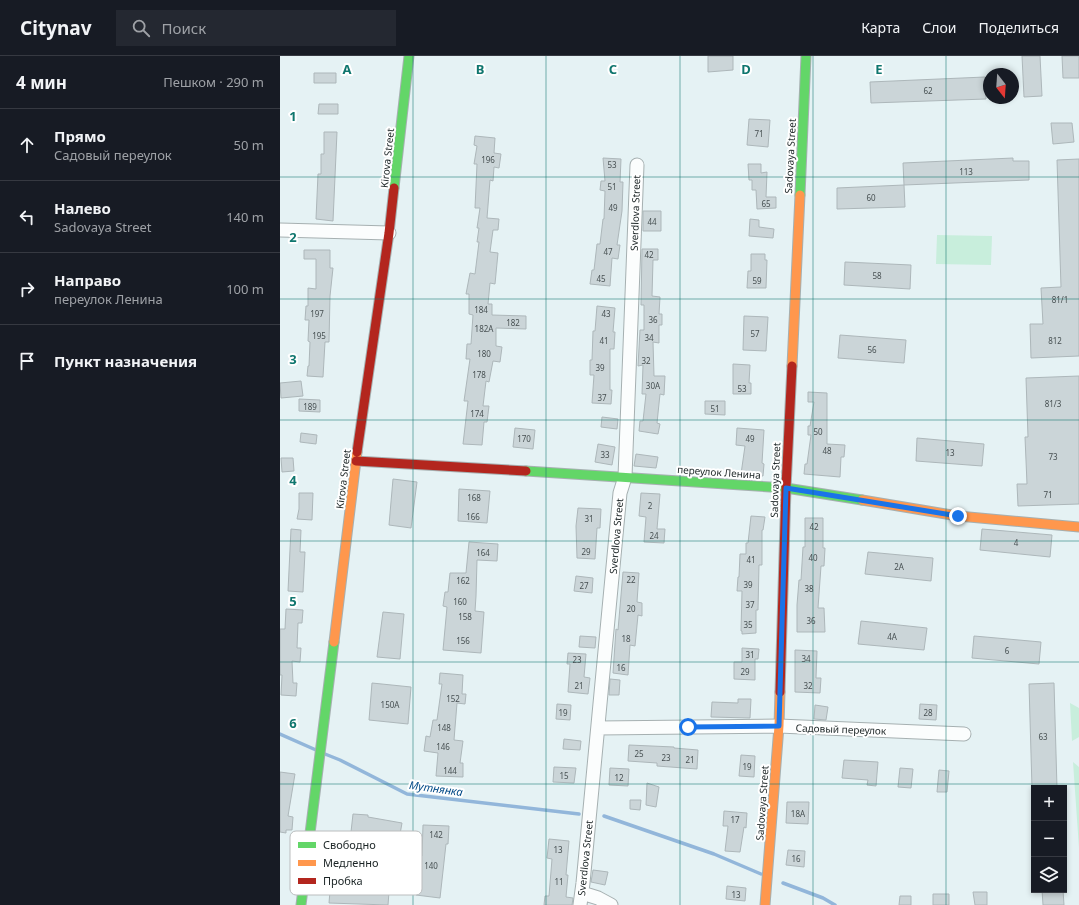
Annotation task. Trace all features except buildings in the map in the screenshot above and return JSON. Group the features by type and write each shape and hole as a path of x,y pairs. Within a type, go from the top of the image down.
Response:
{"street":[{"name":"Kirova Street","path":"309,831 356,461 389,233 410,56"},
{"name":"Sadovaya Street","path":"765,905 779,726 786,488 806,56"},
{"name":"Sverdlova Street","path":"581,899 620,493 625,477 637,165"},
{"path":"280,230 389,233"},
{"name":"переулок Ленина","path":"356,461 786,488 958,516 1079,527"},
{"name":"Садовый переулок","path":"598,728 779,726 964,734"},
{"name":"Kirova Street","path":"300,905 301,895"},
{"path":"581,899 598,898 612,905"}],"green space":[{"path":"937,235 992,236 991,265 936,264"},
{"path":"1070,703 1079,708 1079,737 1072,741"},
{"path":"1073,762 1079,767 1079,848"}],"waterway":[{"name":"Мутнянка","path":"280,734 316,750"},
{"name":"Мутнянка","path":"325,754 407,794 579,814"},
{"name":"Мутнянка","path":"604,816 714,854 761,874"},
{"name":"Мутнянка","path":"783,883 823,898 835,905"}],"traffic: fast":[{"path":"394,188 409,56"},
{"path":"800,195 806,56"},
{"path":"526,471 786,488 862,500"},
{"path":"310,831 334,642"},
{"path":"301,905 302,895"}],"traffic: slow":[{"path":"792,366 800,195"},
{"path":"334,642 357,452"},
{"path":"862,500 958,516 1079,527"},
{"path":"765,905 779,726 780,692"}],"traffic: jam":[{"path":"357,452 389,233 394,188"},
{"path":"780,692 786,488 792,366"},
{"path":"356,461 526,471"}],"route":[{"path":"688,727 779,726 786,488 958,516"}]}
